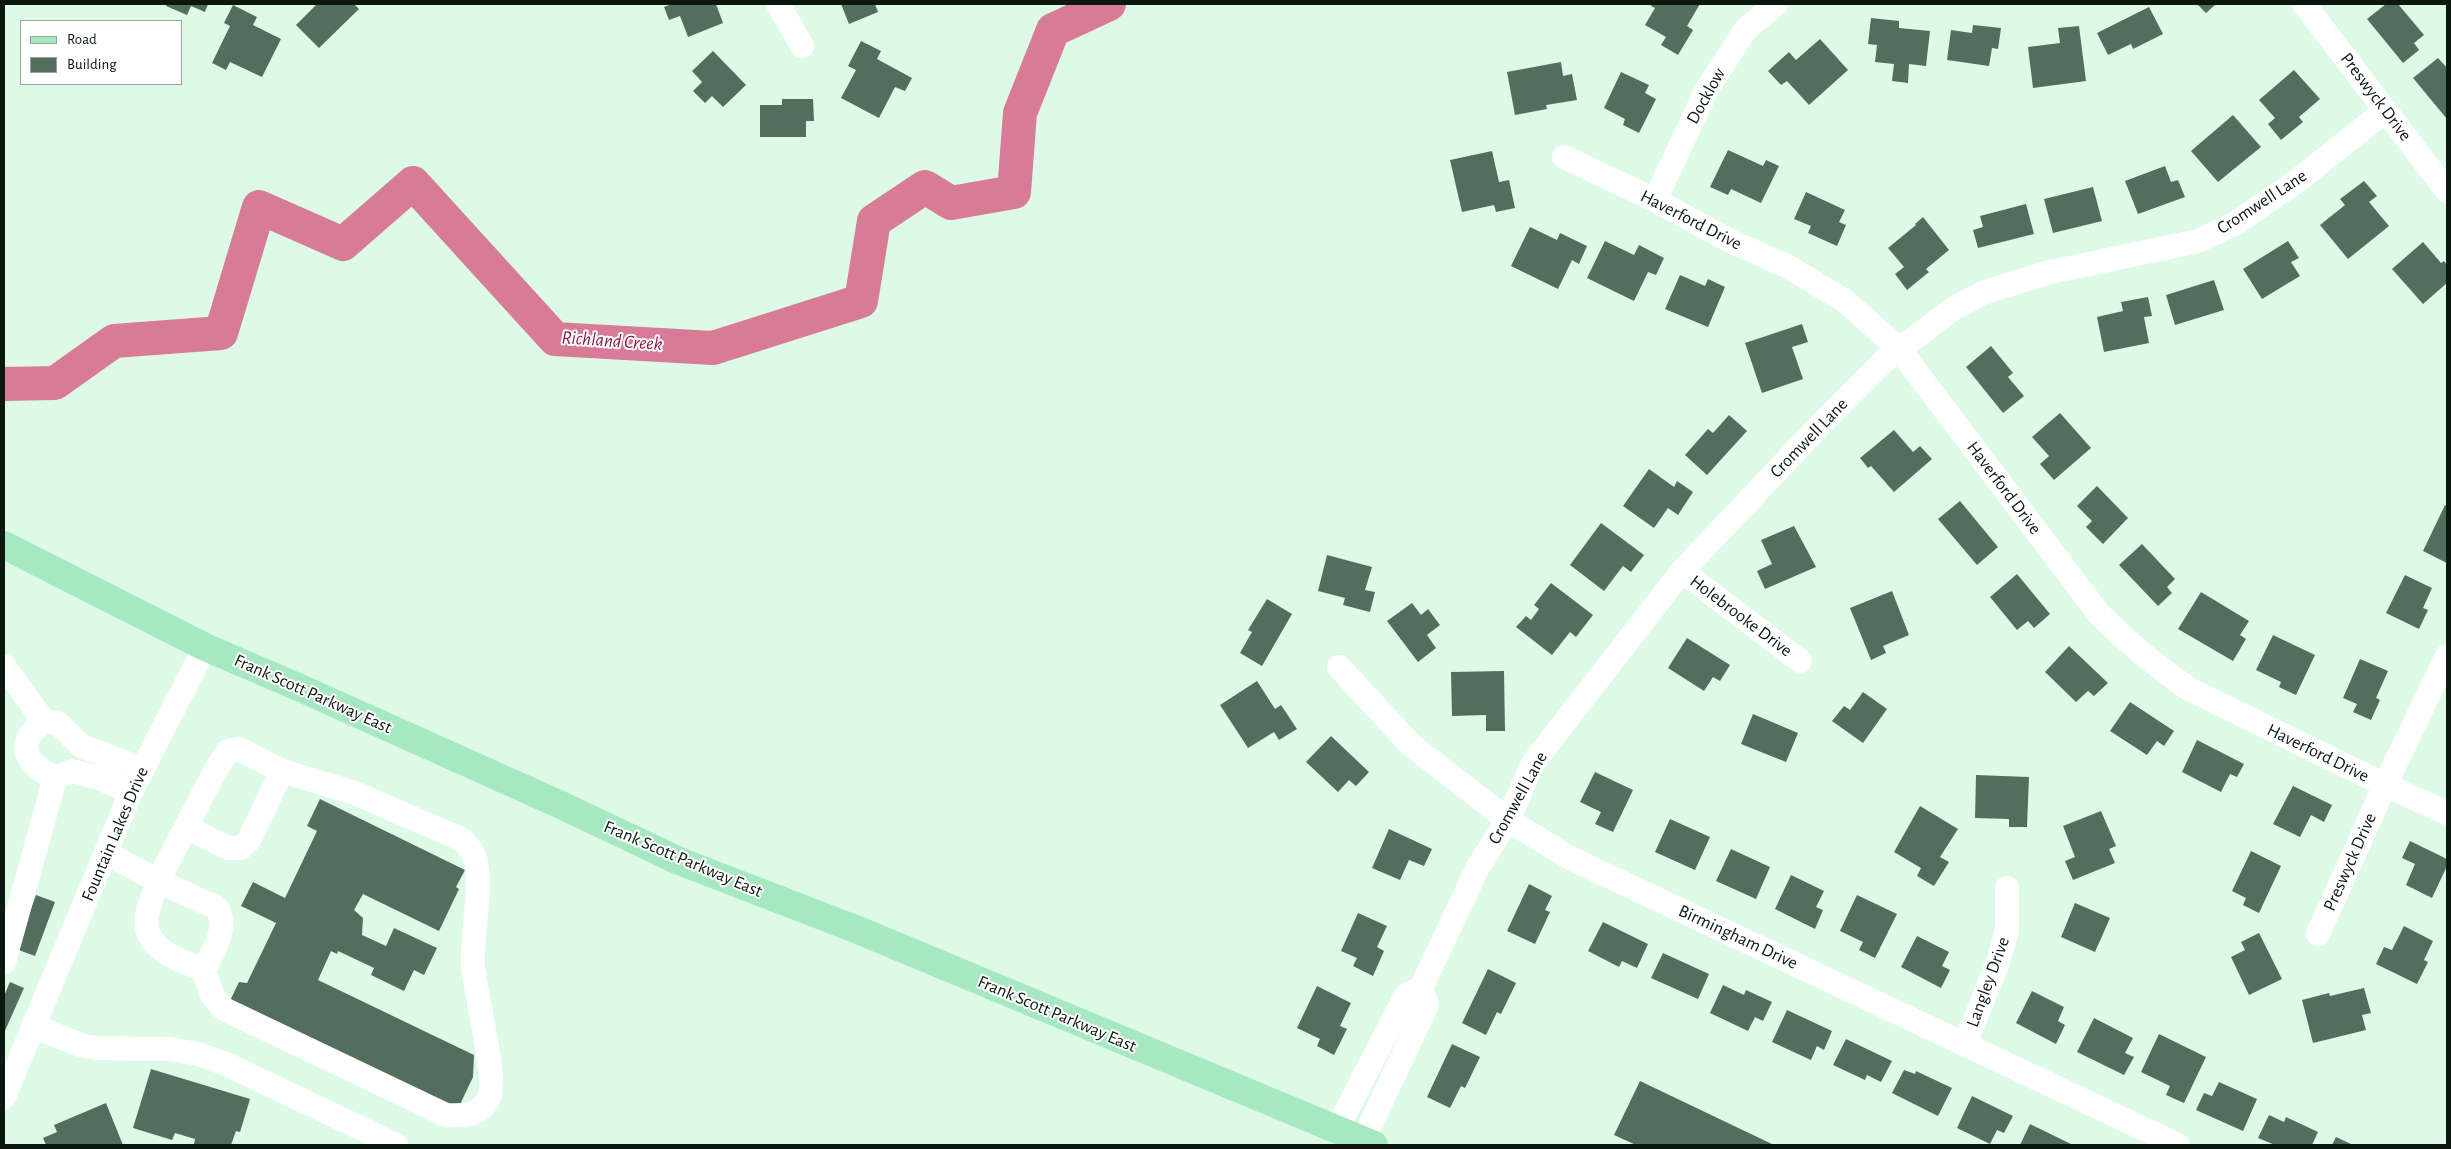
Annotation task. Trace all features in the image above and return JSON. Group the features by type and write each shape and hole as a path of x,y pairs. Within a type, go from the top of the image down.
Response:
{"main road":[{"name":"Frank Scott Parkway East","path":"4,545 205,647 470,764 679,861 858,930 1369,1143"}],"street":[{"path":"778,4 802,46"},
{"name":"Docklow","path":"1655,200 1708,87 1746,29 1776,4"},
{"name":"Preswyck Drive","path":"2304,4 2447,191"},
{"name":"Cromwell Lane","path":"1337,1129 1406,995 1421,988 1478,867 1508,820 1533,763 1682,571 1823,422 1899,349 1954,308 1983,293 2046,273 2188,243 2218,232 2236,223 2297,181 2385,111"},
{"name":"Haverford Drive","path":"1564,156 1655,200 1732,242 1787,266 1845,301 1899,349 2099,614 2128,643 2189,689 2385,785 2447,813"},
{"name":"Holebrooke Drive","path":"1682,571 1800,661"},
{"name":"Fountain Lakes Drive","path":"4,1097 131,792 205,647"},
{"name":"Preswyck Drive","path":"2318,934 2385,785 2447,656"},
{"path":"4,666 43,720 60,724 81,746 142,769"},
{"name":"Birmingham Drive","path":"1338,667 1411,744 1508,820 1570,858 2178,1145"},
{"path":"43,720 28,738 26,749 32,761 42,772 55,778 72,771 99,778 131,792"},
{"path":"106,853 158,881 217,908 222,916 223,928 204,970 212,995 224,1009 446,1115 468,1116 480,1109 490,1097 491,1076 473,964 477,874 474,854 463,840 355,793 282,771 239,749 228,751 216,769 158,881 147,915 148,935 161,950 204,970"},
{"path":"186,827 228,848 241,848 249,840 282,771"},
{"path":"4,962 55,778"},
{"name":"Langley Drive","path":"1965,1044 1997,964 2007,931 2007,888"},
{"path":"1369,1143 1427,1005 1421,988"},
{"path":"33,1026 68,1041 95,1048 170,1049 198,1054 226,1064 396,1145"}],"building":[{"path":"167,4 208,4 205,12 191,6 187,15 166,6"},
{"path":"317,4 354,4 359,9 319,48 296,25"},
{"path":"672,4 716,4 723,23 688,37 680,16 669,20 664,7"},
{"path":"841,4 875,4 878,12 849,24"},
{"path":"1652,4 1700,4 1687,26 1693,30 1678,55 1661,45 1666,37 1645,25 1655,8 1651,6"},
{"path":"2197,4 2216,4 2206,13"},
{"path":"2386,4 2398,4 2424,35 2414,43 2419,50 2403,63 2367,19"},
{"path":"233,5 257,17 253,25 281,39 262,77 230,62 226,70 212,63 230,26 224,23"},
{"path":"2149,7 2163,34 2133,49 2131,44 2108,55 2097,33"},
{"path":"1871,18 1899,21 1899,28 1930,31 1926,66 1909,64 1908,83 1892,81 1894,64 1875,62 1877,45 1868,44"},
{"path":"1973,25 2001,28 1998,49 1992,48 1989,66 1947,60 1951,30 1972,33"},
{"path":"2079,26 2086,81 2033,88 2028,47 2060,43 2058,28"},
{"path":"1820,39 1848,70 1809,105 1787,81 1781,85 1768,71 1789,52 1796,60"},
{"path":"861,41 881,51 877,59 912,78 905,91 895,87 879,118 841,98 856,70 848,66"},
{"path":"713,51 746,85 723,107 712,96 705,103 693,91 702,82 692,71"},
{"path":"2438,58 2447,68 2447,119 2413,78"},
{"path":"1561,62 1563,76 1572,74 1577,100 1546,105 1547,109 1515,115 1507,72"},
{"path":"2294,70 2320,99 2299,117 2303,122 2281,140 2268,124 2275,118 2259,100"},
{"path":"1621,72 1649,85 1645,93 1656,99 1639,133 1623,125 1625,119 1604,108"},
{"path":"782,99 813,99 814,121 806,121 806,137 760,137 760,105 782,105"},
{"path":"2233,115 2261,147 2218,182 2191,151"},
{"path":"1728,150 1763,166 1766,160 1779,166 1761,203 1731,189 1728,195 1710,187"},
{"path":"1492,151 1499,182 1509,180 1515,208 1496,212 1494,205 1462,212 1450,160"},
{"path":"2165,166 2171,182 2178,180 2185,197 2138,214 2125,181"},
{"path":"2364,181 2377,196 2369,202 2389,226 2348,259 2320,225 2345,205 2340,199"},
{"path":"2093,187 2102,221 2053,233 2044,199"},
{"path":"1806,192 1845,210 1839,222 1846,225 1837,246 1808,233 1811,226 1794,219"},
{"path":"2026,204 2034,234 1978,248 1973,230 1983,227 1980,216"},
{"path":"1923,217 1949,250 1926,269 1929,272 1907,290 1895,274 1904,267 1888,248"},
{"path":"1530,227 1557,240 1560,233 1587,246 1579,264 1572,260 1558,289 1511,266"},
{"path":"1605,241 1634,255 1639,245 1664,258 1656,275 1648,272 1634,301 1587,278"},
{"path":"2288,241 2299,258 2291,262 2300,276 2262,299 2243,269"},
{"path":"2423,242 2441,263 2444,261 2447,265 2447,283 2423,304 2392,269"},
{"path":"1680,275 1705,286 1708,279 1725,287 1708,327 1665,309"},
{"path":"2214,280 2224,310 2175,325 2166,295"},
{"path":"2148,297 2152,316 2144,317 2149,343 2104,352 2097,317 2123,311 2121,302"},
{"path":"1802,324 1808,342 1792,347 1803,379 1762,393 1745,343"},
{"path":"1991,346 2013,373 2008,377 2024,396 2003,413 1966,367"},
{"path":"2060,413 2091,448 2054,480 2040,464 2049,456 2032,437"},
{"path":"1729,415 1747,431 1707,475 1685,455 1708,429 1713,433"},
{"path":"1894,430 1913,452 1920,446 1932,459 1894,492 1871,466 1868,468 1860,458"},
{"path":"1649,469 1674,487 1677,481 1693,492 1678,515 1668,508 1654,528 1623,506"},
{"path":"2097,486 2128,518 2103,544 2086,527 2092,521 2077,506"},
{"path":"1960,501 1998,547 1977,565 1938,519"},
{"path":"2445,505 2447,506 2447,563 2423,551"},
{"path":"1601,523 1644,555 1631,572 1623,566 1604,591 1570,565"},
{"path":"1794,526 1816,567 1765,589 1757,571 1772,564 1761,540"},
{"path":"2142,544 2175,579 2167,587 2172,593 2158,606 2119,565"},
{"path":"1327,555 1372,567 1365,590 1375,592 1370,612 1343,605 1345,598 1318,591"},
{"path":"2017,574 2050,614 2034,628 2028,621 2017,630 1990,597"},
{"path":"2405,575 2432,588 2423,608 2428,610 2419,629 2386,613"},
{"path":"1551,583 1593,615 1576,637 1570,632 1552,655 1516,627 1526,616 1531,620 1539,609 1534,605"},
{"path":"1892,591 1909,635 1883,646 1886,653 1871,660 1850,608"},
{"path":"2201,592 2249,621 2240,635 2246,639 2233,661 2178,629"},
{"path":"1267,599 1292,614 1262,666 1240,653 1252,632 1248,630"},
{"path":"1412,603 1421,615 1428,609 1440,625 1427,635 1436,648 1418,662 1387,621"},
{"path":"2273,635 2315,655 2296,695 2279,687 2281,682 2256,670"},
{"path":"1687,638 1730,665 1720,681 1713,677 1704,691 1668,668"},
{"path":"2069,646 2108,683 2094,696 2088,691 2076,702 2045,672"},
{"path":"2360,659 2388,671 2376,698 2380,700 2371,720 2353,712 2357,704 2343,698"},
{"path":"1504,671 1505,731 1486,731 1486,715 1452,716 1451,672"},
{"path":"1257,681 1275,709 1281,705 1297,729 1279,740 1274,732 1248,748 1220,705"},
{"path":"1863,692 1887,709 1863,743 1832,721 1844,706 1850,710"},
{"path":"2130,702 2174,731 2164,746 2157,741 2147,755 2110,731"},
{"path":"1753,714 1798,733 1786,762 1741,744"},
{"path":"1331,736 1369,772 1356,786 1349,780 1338,792 1306,762"},
{"path":"2197,740 2244,764 2237,777 2230,774 2221,792 2182,772"},
{"path":"1595,772 1633,790 1613,832 1595,824 1601,812 1580,802"},
{"path":"1976,775 2029,777 2027,827 2009,827 2009,819 1975,818"},
{"path":"2293,786 2332,805 2324,822 2311,815 2300,837 2273,824"},
{"path":"320,799 465,870 456,887 459,889 439,931 363,894 354,910 363,918 362,935 386,946 394,928 437,948 424,975 414,970 404,991 371,975 374,968 338,951 337,954 331,951 318,980 474,1055 473,1077 455,1115 228,1005 239,982 247,983 276,923 241,906 253,882 285,898 317,831 307,826"},
{"path":"1920,806 1958,829 1940,857 1949,862 1934,886 1917,876 1921,868 1894,852"},
{"path":"2101,811 2116,846 2109,849 2115,863 2073,880 2065,861 2075,857 2063,826"},
{"path":"1670,819 1710,837 1695,870 1655,852"},
{"path":"1389,829 1432,849 1424,866 1409,860 1400,880 1372,868"},
{"path":"2410,841 2447,859 2447,866 2432,898 2406,885 2415,864 2402,858"},
{"path":"1731,849 1770,867 1756,899 1716,881"},
{"path":"2251,851 2281,866 2259,913 2243,905 2246,898 2232,891"},
{"path":"1791,875 1824,891 1816,907 1823,910 1815,929 1775,909"},
{"path":"1529,884 1552,896 1545,910 1550,912 1535,944 1507,931"},
{"path":"36,895 55,902 35,956 16,949"},
{"path":"1857,895 1897,914 1875,958 1859,950 1863,942 1840,931"},
{"path":"2075,903 2110,918 2095,952 2061,937"},
{"path":"1358,913 1387,926 1377,947 1384,951 1373,976 1353,966 1357,958 1341,951"},
{"path":"1603,922 1648,944 1637,968 1622,961 1619,967 1588,951"},
{"path":"2404,926 2433,941 2424,960 2428,962 2417,984 2376,964 2384,947 2392,950"},
{"path":"2259,933 2282,979 2249,995 2231,957 2245,950 2241,942"},
{"path":"1917,936 1949,952 1942,966 1950,970 1941,988 1901,967"},
{"path":"1663,953 1709,974 1698,999 1651,978"},
{"path":"1488,969 1516,983 1501,1014 1497,1012 1486,1035 1462,1023"},
{"path":"10,982 24,988 4,1033 4,996"},
{"path":"1723,985 1744,995 1746,990 1772,1002 1763,1021 1755,1017 1748,1031 1710,1013"},
{"path":"1317,986 1351,1003 1340,1026 1347,1029 1334,1055 1317,1046 1320,1039 1297,1028"},
{"path":"2364,988 2371,1013 2362,1015 2366,1030 2313,1043 2302,1000 2329,993 2330,996"},
{"path":"2032,991 2064,1007 2058,1021 2065,1025 2056,1044 2016,1023"},
{"path":"1787,1010 1832,1031 1824,1050 1817,1046 1811,1060 1772,1042"},
{"path":"2094,1018 2133,1038 2125,1053 2134,1057 2124,1075 2077,1052"},
{"path":"2159,1034 2206,1057 2184,1103 2166,1095 2170,1086 2141,1072"},
{"path":"1846,1039 1892,1061 1881,1082 1867,1075 1865,1080 1833,1065"},
{"path":"1452,1044 1480,1057 1465,1088 1461,1086 1450,1108 1427,1097"},
{"path":"151,1069 250,1099 240,1132 236,1131 231,1145 196,1145 194,1144 195,1139 175,1133 172,1140 133,1128"},
{"path":"1904,1070 1915,1074 1916,1071 1952,1088 1938,1116 1892,1093"},
{"path":"1640,1081 1774,1145 1636,1145 1614,1135"},
{"path":"2219,1082 2257,1099 2243,1131 2196,1110 2204,1093 2212,1096"},
{"path":"1972,1096 2013,1116 2004,1133 1997,1130 1990,1144 1957,1128"},
{"path":"106,1103 123,1145 46,1145 43,1138 57,1132 54,1125"},
{"path":"2269,1115 2284,1122 2286,1117 2318,1132 2312,1145 2275,1145 2258,1138"},
{"path":"2030,1124 2073,1145 2020,1145"},
{"path":"2336,1137 2353,1145 2332,1145"}],"waterway":[{"name":"Richland Creek","path":"4,384 55,383 114,341 221,333 259,207 343,244 413,183 555,339 713,348 861,301 874,221 925,187 951,203 1014,192 1020,113 1053,30 1109,4"}]}
